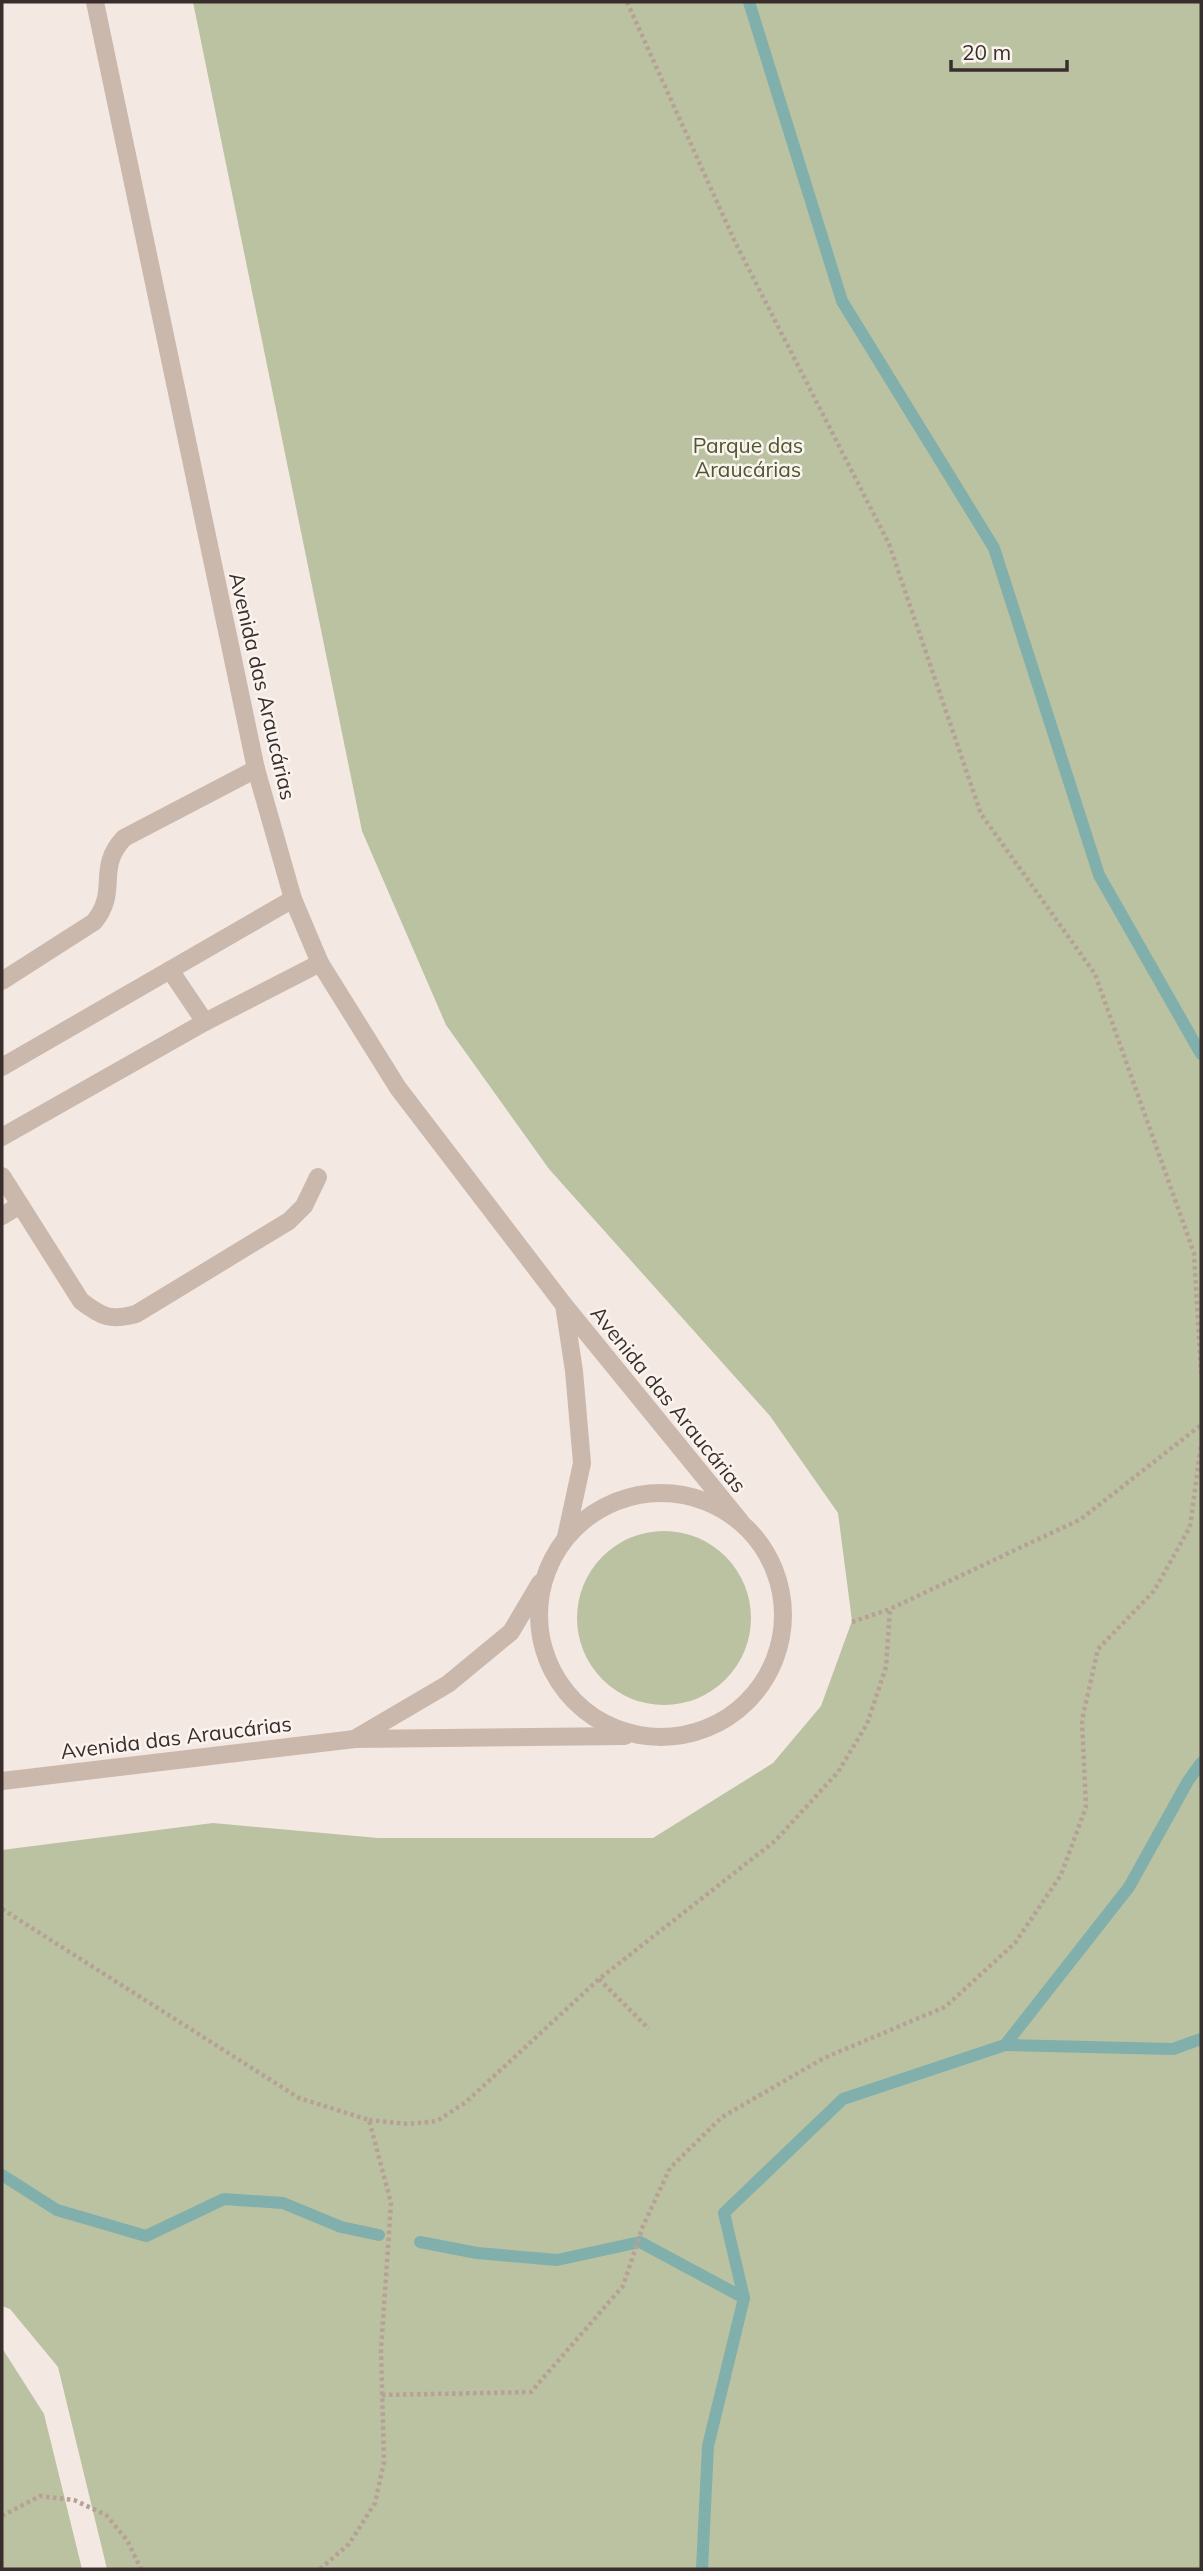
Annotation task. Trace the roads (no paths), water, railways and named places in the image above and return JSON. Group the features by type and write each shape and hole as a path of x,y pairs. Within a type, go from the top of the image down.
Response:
{"street":[{"name":"Avenida das Araucárias","path":"2,1781 355,1739 677,1737 718,1724 751,1698 774,1662 783,1624 780,1586 765,1550 564,1305 398,1088 320,963 293,900 256,769 95,2"},
{"path":"2,981 94,922 107,900 108,860 124,838 256,769"},
{"path":"2,1067 293,900"},
{"path":"2,1137 205,1022 320,963"},
{"path":"170,970 205,1022"},
{"path":"2,1176 80,1301 97,1314 117,1320 136,1314 289,1221 304,1206 318,1177"},
{"path":"2,1216 20,1205"},
{"name":"Avenida das Araucárias","path":"355,1739 449,1684 511,1632 566,1537 582,1463 574,1371 564,1305"},
{"name":"Avenida das Araucárias","path":"566,1537 595,1512 631,1496 669,1493 707,1501 740,1521"},
{"name":"Avenida das Araucárias","path":"547,1571 538,1612 544,1654 565,1692 596,1720 635,1736"}],"waterway":[{"path":"749,2 842,301 994,548 1099,875 1201,1054"},
{"path":"702,2569 708,2446 744,2298 724,2213 843,2099 1005,2045 1129,1887 1188,1781 1201,1763"},
{"path":"1005,2045 1173,2049 1201,2039"},
{"path":"2,2175 57,2210 146,2236 224,2199 283,2203 341,2227 379,2235"},
{"path":"420,2242 477,2253 557,2260 640,2242 744,2298"}],"park label":[{"name":"Parque das Araucárias","path":"748,457"}]}
